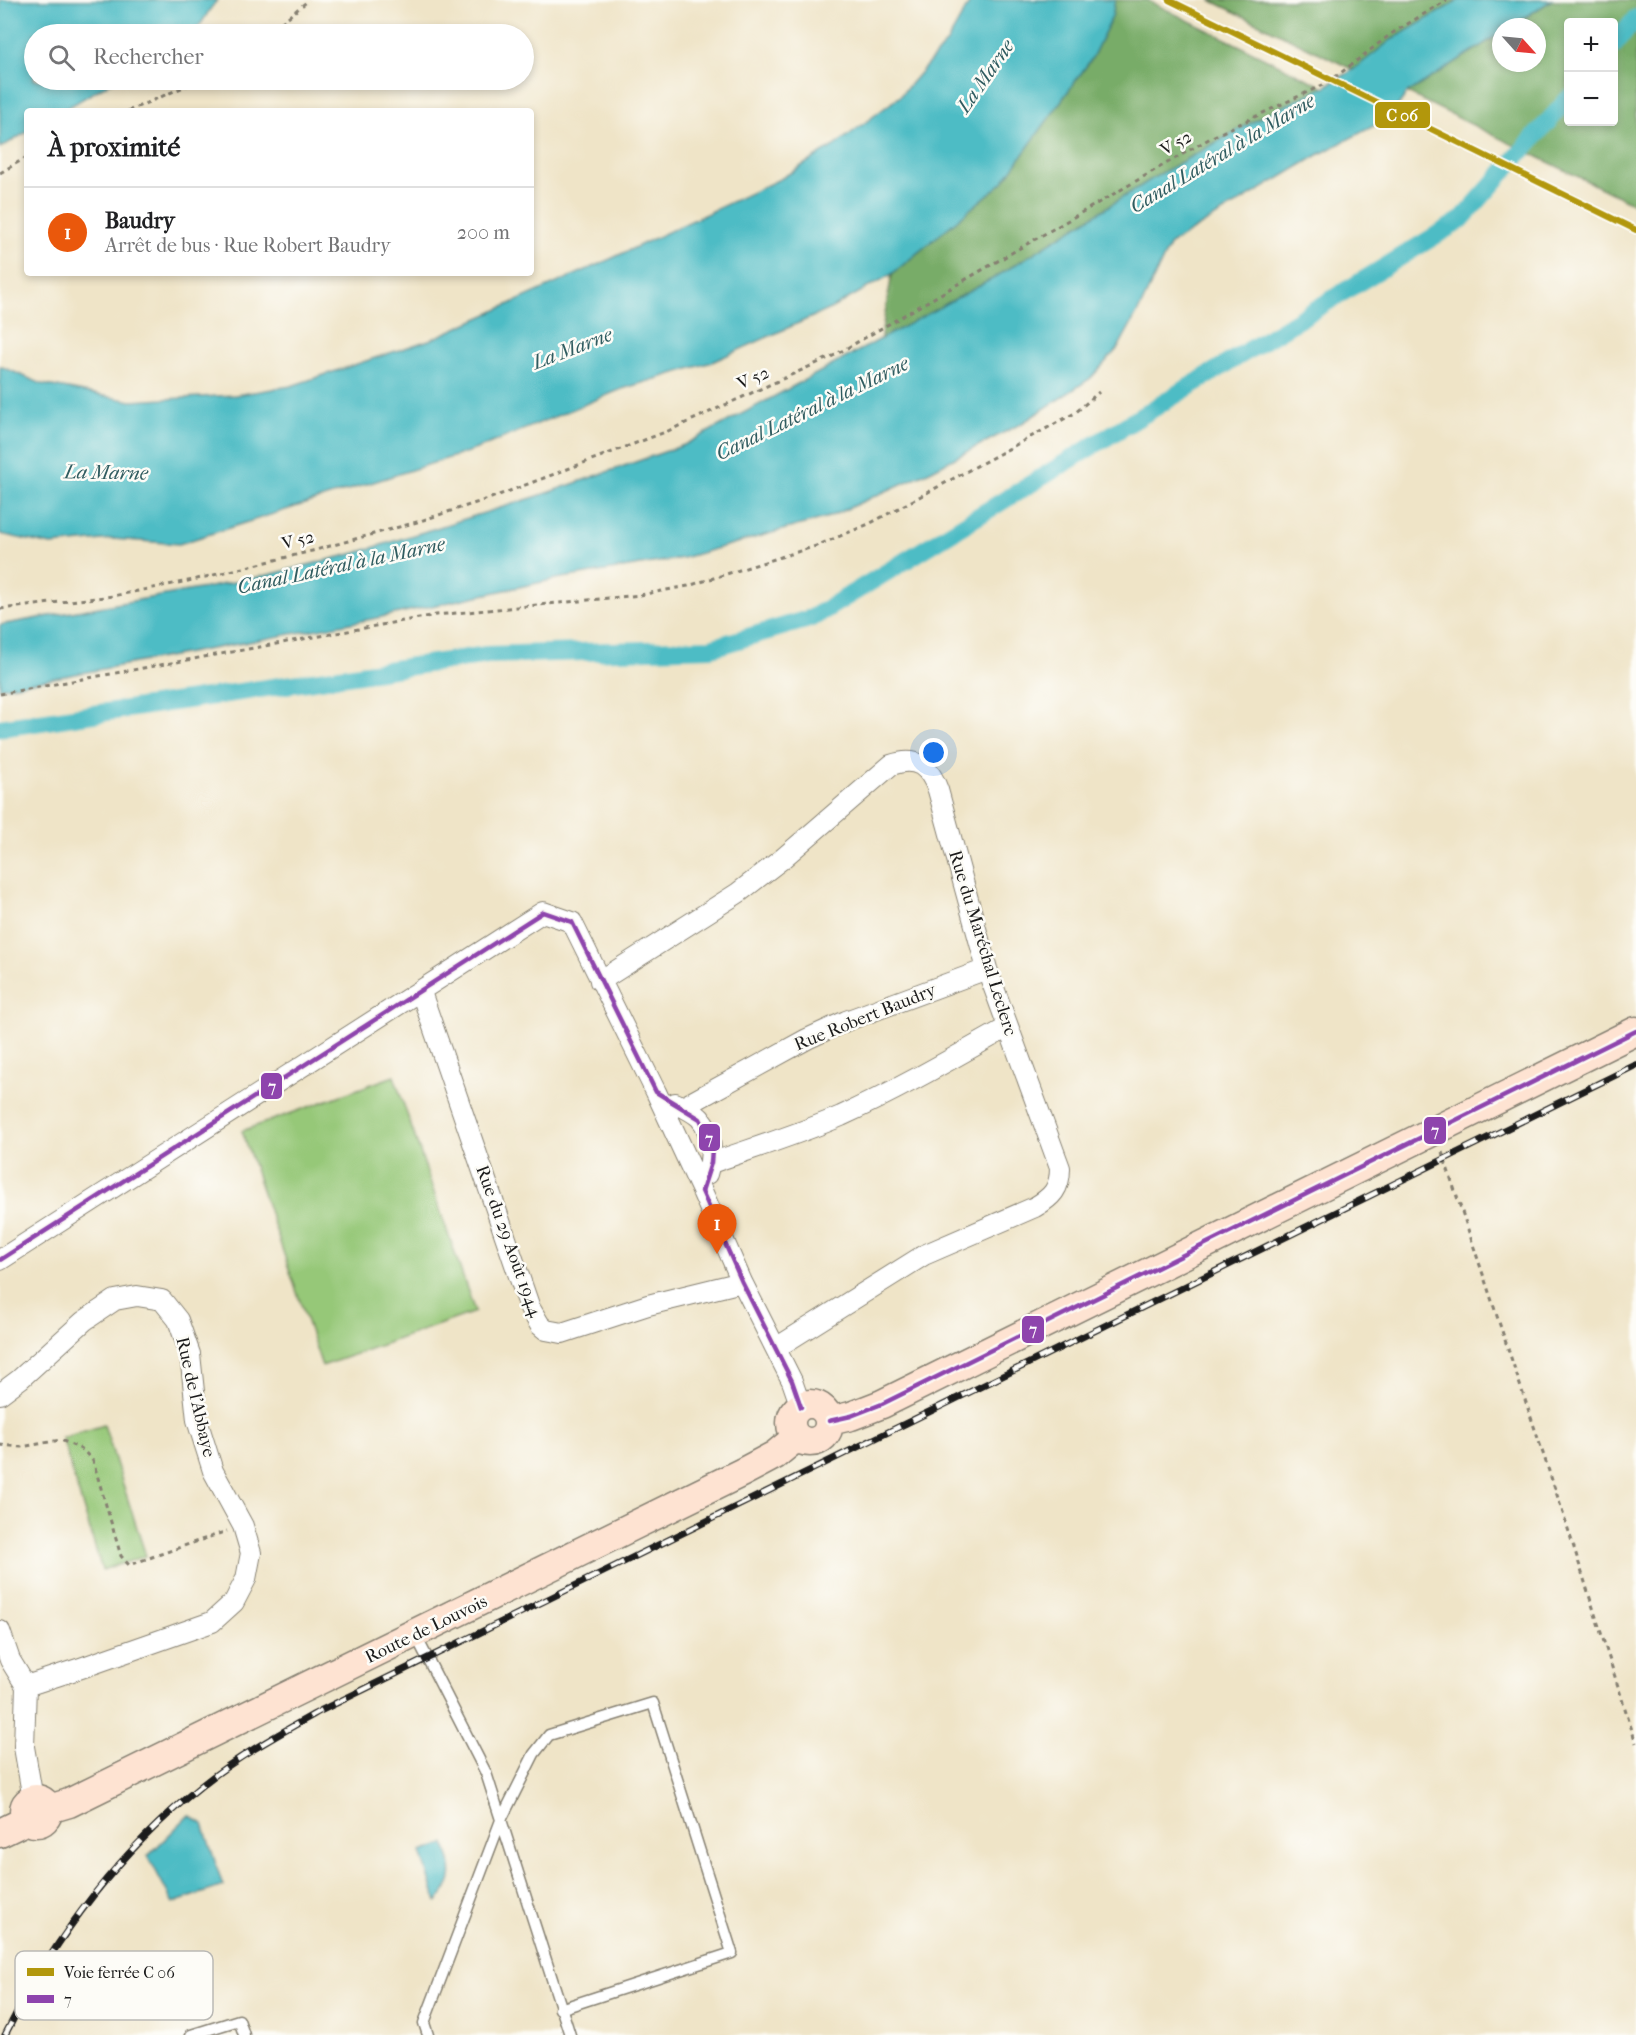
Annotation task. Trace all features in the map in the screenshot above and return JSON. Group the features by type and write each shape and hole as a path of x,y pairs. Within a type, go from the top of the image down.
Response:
{"street":[{"name":"Rue du Maréchal Leclerc","path":"600,981 738,893 782,859 891,765 901,761 915,762 925,767 933,776 987,969 1060,1168 1057,1189 1051,1198 1035,1207 924,1255 776,1348"},
{"path":"0,1260 543,912 572,922 656,1092 742,1282 792,1381 801,1407"},
{"name":"Rue Robert Baudry","path":"683,1107 807,1038 846,1021 987,969"},
{"name":"Rue du 29 Août 1944","path":"421,992 530,1308 540,1325 546,1330 562,1333 648,1305 742,1282"},
{"path":"711,1163 784,1138 869,1103 1008,1027"},
{"path":"829,1421 851,1416 882,1404 1636,1031"},
{"path":"656,1092 700,1119 709,1137 712,1149 711,1163 702,1191"},
{"name":"Rue de l'Abbaye","path":"0,1394 84,1321 115,1300 137,1296 162,1300 178,1320 189,1354 198,1420 213,1471 243,1526 251,1553 246,1579 234,1602 212,1622 26,1686"},
{"path":"813,1404 824,1410 829,1421 827,1432 819,1440 807,1442 797,1437 791,1427 796,1410 813,1404"},
{"name":"Route de Louvois","path":"0,1833 36,1809 69,1803 743,1472 776,1455 797,1437"},
{"path":"0,1631 10,1660 26,1686 24,1747 27,1773 36,1809"}],"lane":[{"path":"415,1634 482,1762 570,2035"},
{"path":"428,2035 424,2022 501,1820 534,1754 549,1735 653,1703 732,1953 560,2008"},
{"path":"191,2035 239,2020 244,2035"}],"path":[{"path":"279,24 309,0"},
{"name":"V 52","path":"0,609 113,596 193,580 312,551 417,522 491,498 668,431 835,355 1214,136 1329,82 1390,34 1447,0"},
{"path":"135,108 177,90"},
{"path":"0,173 24,159"},
{"path":"0,694 436,615 640,595 688,586 816,546 869,524 1075,413 1099,392"},
{"path":"1435,1130 1562,1510 1636,1743"},
{"path":"0,1445 21,1448 61,1440 83,1450 93,1461 121,1556 129,1565 243,1526"}],"green space":[{"path":"1115,0 1147,0 1324,87 1265,115 1160,174 994,278 880,341 892,274 1003,182 1092,58 1112,17"},
{"path":"1210,0 1459,0 1391,40 1354,70"},
{"path":"1552,0 1636,0 1636,205 1407,93 1492,39 1492,72 1546,72 1546,18 1524,18"},
{"path":"394,1076 475,1312 322,1366 242,1131"},
{"path":"104,1425 146,1556 102,1570 62,1438"}],"water":[{"path":"0,0 218,0 200,24 24,24 24,90 98,90 67,108 24,108 24,134 0,148"},
{"name":"La Marne","path":"971,0 1115,0 1112,17 1092,58 1003,182 892,274 832,308 712,362 622,389 474,450 179,544 113,539 51,545 0,534 0,366 42,384 131,401 235,395 291,386 432,339 617,256 782,178 834,146 899,97 947,42"},
{"name":"Canal Latéral à la Marne","path":"1459,0 1552,0 1524,18 1492,18 1492,39 1407,93 1389,118 1318,155 1170,244 1118,348 1091,378 1024,422 930,471 829,517 683,558 556,579 372,619 0,688 0,625 210,587 359,552 538,496 684,445 994,278 1160,174 1265,115 1324,87 1353,70 1391,40"},
{"path":"189,1815 203,1824 223,1886 173,1903 148,1856"},
{"path":"445,1844 452,1874 448,1887 437,1902 421,1852"}],"waterway":[{"path":"1618,40 1636,18"},
{"path":"0,728 487,655 711,648 812,618 1461,220 1564,104"}],"railway":[{"path":"53,1951 115,1869 170,1812 229,1765 320,1711 1636,1065"},
{"path":"5,2035 15,2017"}],"transit line":[{"path":"1169,0 1636,230"},
{"name":"7","path":"543,912 572,922 656,1092 700,1119 712,1149 711,1163 702,1191 742,1282 792,1381 801,1407"},
{"name":"7","path":"0,1260 543,912"},
{"name":"7","path":"829,1421 851,1416 882,1404 1636,1031"}],"place":[{"name":"Baudry","path":"717,1254"}]}
